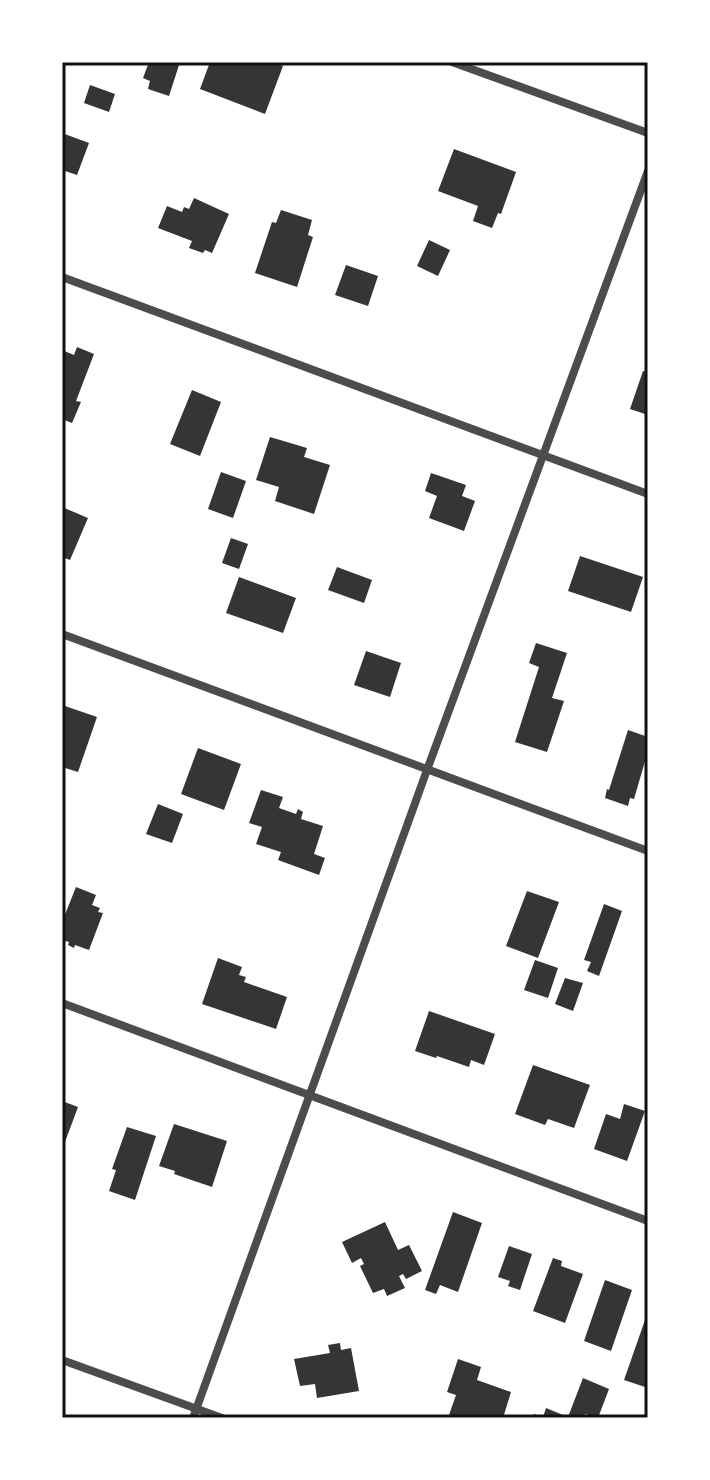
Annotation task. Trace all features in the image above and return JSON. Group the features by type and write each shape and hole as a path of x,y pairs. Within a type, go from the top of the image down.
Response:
{"street":[{"path":"452,62 648,133"},
{"path":"195,1413 648,171"},
{"path":"62,277 648,494"},
{"path":"62,634 648,851"},
{"path":"62,1003 648,1221"},
{"path":"62,1360 195,1413 222,1418"}],"building":[{"path":"149,62 180,62 169,96 148,89 150,81 143,78"},
{"path":"210,62 274,62 283,66 265,114 200,89"},
{"path":"90,85 115,94 109,112 84,103"},
{"path":"62,133 89,143 77,175 62,170"},
{"path":"454,149 516,172 501,214 498,213 492,228 473,221 478,206 438,191"},
{"path":"194,198 229,214 212,253 189,248 192,241 158,228 167,206 182,212 184,207 189,209"},
{"path":"281,210 312,220 308,235 313,237 297,287 255,273 272,222 276,223"},
{"path":"429,240 450,250 438,276 417,266"},
{"path":"346,265 378,276 368,306 335,295"},
{"path":"77,347 94,354 76,401 81,402 72,423 62,419 62,350 74,355"},
{"path":"643,371 648,372 648,415 630,409"},
{"path":"192,390 221,402 200,456 170,444"},
{"path":"270,437 307,448 304,457 330,465 314,514 275,501 279,487 256,480"},
{"path":"221,472 246,481 233,518 208,509"},
{"path":"431,473 466,485 462,496 475,501 464,531 429,518 437,496 425,491"},
{"path":"62,507 88,518 70,560 62,557"},
{"path":"231,538 248,544 239,569 222,563"},
{"path":"580,556 643,577 631,612 568,591"},
{"path":"337,567 372,580 364,603 328,590"},
{"path":"239,577 296,598 283,633 226,613"},
{"path":"536,643 567,653 552,698 564,701 547,752 515,742 539,667 529,663"},
{"path":"366,651 401,663 390,697 354,685"},
{"path":"62,705 97,717 78,772 62,767"},
{"path":"628,730 648,737 648,751 634,799 630,798 628,806 605,798"},
{"path":"198,748 241,764 224,810 181,794"},
{"path":"261,790 283,797 279,808 296,814 298,809 303,812 301,819 323,826 314,854 325,858 319,875 278,860 281,852 256,844 262,827 249,823"},
{"path":"158,804 183,814 172,843 146,834"},
{"path":"76,887 96,895 92,905 103,913 89,950 75,945 74,948 62,940 62,922"},
{"path":"527,891 559,902 538,958 506,946"},
{"path":"604,904 622,911 599,976 587,971 591,962 584,960"},
{"path":"218,958 242,967 239,975 246,977 244,982 287,997 276,1029 202,1004"},
{"path":"535,960 558,968 548,998 524,990"},
{"path":"565,978 583,983 573,1011 555,1004"},
{"path":"429,1011 495,1034 484,1065 471,1060 469,1067 415,1051"},
{"path":"533,1065 590,1085 574,1128 548,1119 545,1125 515,1114"},
{"path":"62,1101 78,1107 62,1150"},
{"path":"624,1104 645,1111 627,1161 594,1149 606,1114 620,1119"},
{"path":"174,1124 227,1141 212,1187 159,1166"},
{"path":"127,1127 156,1136 135,1200 109,1191 116,1170 112,1169"},
{"path":"453,1212 482,1223 458,1292 440,1285 436,1294 425,1290"},
{"path":"385,1222 398,1250 409,1245 422,1271 406,1279 403,1274 399,1276 405,1288 387,1296 384,1289 373,1293 360,1266 364,1264 361,1258 352,1263 342,1242"},
{"path":"509,1246 532,1254 520,1290 508,1286 510,1281 498,1277"},
{"path":"553,1258 562,1261 561,1266 583,1274 565,1323 533,1311"},
{"path":"605,1280 632,1290 611,1351 584,1341"},
{"path":"645,1320 648,1321 648,1388 624,1380"},
{"path":"340,1343 341,1350 351,1348 359,1391 317,1398 315,1384 300,1386 294,1359 330,1353 328,1345"},
{"path":"458,1359 481,1367 477,1380 511,1392 503,1418 448,1418 456,1395 447,1392"},
{"path":"583,1378 609,1389 598,1418 585,1414 584,1418 533,1418 534,1414 543,1417 546,1408 568,1417"}]}
